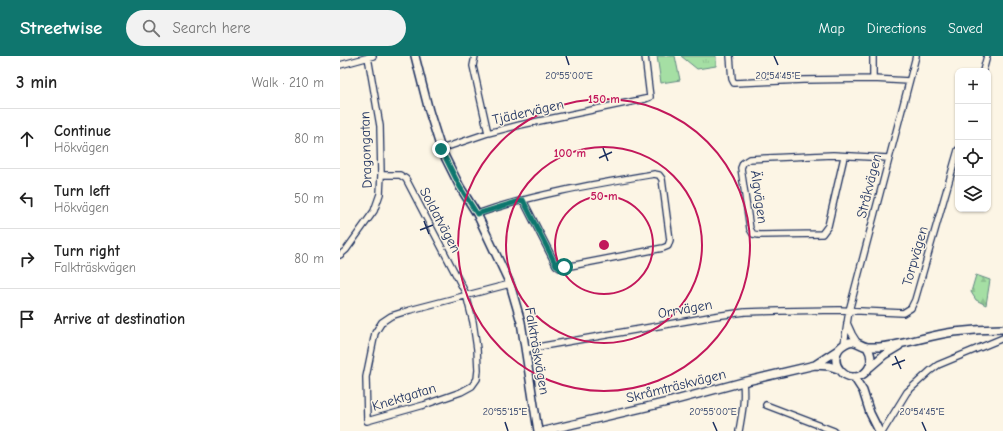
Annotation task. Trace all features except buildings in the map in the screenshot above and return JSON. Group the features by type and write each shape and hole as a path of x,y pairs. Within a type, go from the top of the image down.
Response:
{"main road":[{"name":"Falkträskvägen","path":"415,56 429,111 441,149 460,187 477,214 510,284 521,322 538,431"},
{"path":"866,347 879,347 903,343 953,332 1003,329"},
{"path":"870,367 872,360 870,353 866,347 857,342 850,342 841,347 836,356 838,369 848,376 854,377 864,374 884,355 903,343"},
{"name":"Skråmträskvägen","path":"815,365 841,347"},
{"name":"Skråmträskvägen","path":"544,431 672,402 743,382 815,365 829,366 838,369"},
{"path":"863,391 864,374"},
{"path":"854,377 863,391 870,413 879,431"}],"street":[{"name":"Tjädervägen","path":"475,56 472,66 488,133"},
{"name":"Tjädervägen","path":"441,149 488,133 571,114 645,100 650,96 645,56"},
{"path":"730,56 732,79 734,83 873,79 909,81"},
{"path":"873,56 873,79"},
{"name":"Stråkvägen","path":"841,347 888,158 916,56"},
{"path":"984,68 988,56"},
{"path":"340,65 371,57"},
{"name":"Dragongatan","path":"340,255 346,250 374,211 380,194 380,126 371,57"},
{"name":"Älgvägen","path":"844,157 828,226 822,234 753,234 750,229 741,168 743,163 749,159 833,155 844,157 888,158"},
{"name":"Torpvägen","path":"849,311 893,314 904,313 911,308 915,300 955,160"},
{"path":"477,214 523,200 596,184 654,174 659,175 662,179 670,240 668,246 663,248 560,268 556,265 523,200"},
{"name":"Soldatvägen","path":"381,175 400,175 406,179 466,294"},
{"name":"Knektgatan","path":"466,294 473,322 478,363 477,379 472,386 461,392 424,405 367,421 366,377 375,333 382,322 391,316 410,310 466,294 510,284"},
{"name":"Orrvägen","path":"526,349 745,312 780,310 849,311"},
{"path":"847,323 857,342"},
{"path":"883,431 907,392 930,371 938,365 1003,338"},
{"path":"739,431 744,409 743,382"},
{"path":"766,405 834,431"}],"green space":[{"path":"657,56 675,56 680,80 661,83"},
{"path":"681,56 716,56 716,66 697,69"},
{"path":"976,275 990,280 986,305 976,300 971,292"}],"route":[{"path":"441,149 460,187 477,214 523,200 556,265 560,268 564,267"}]}
